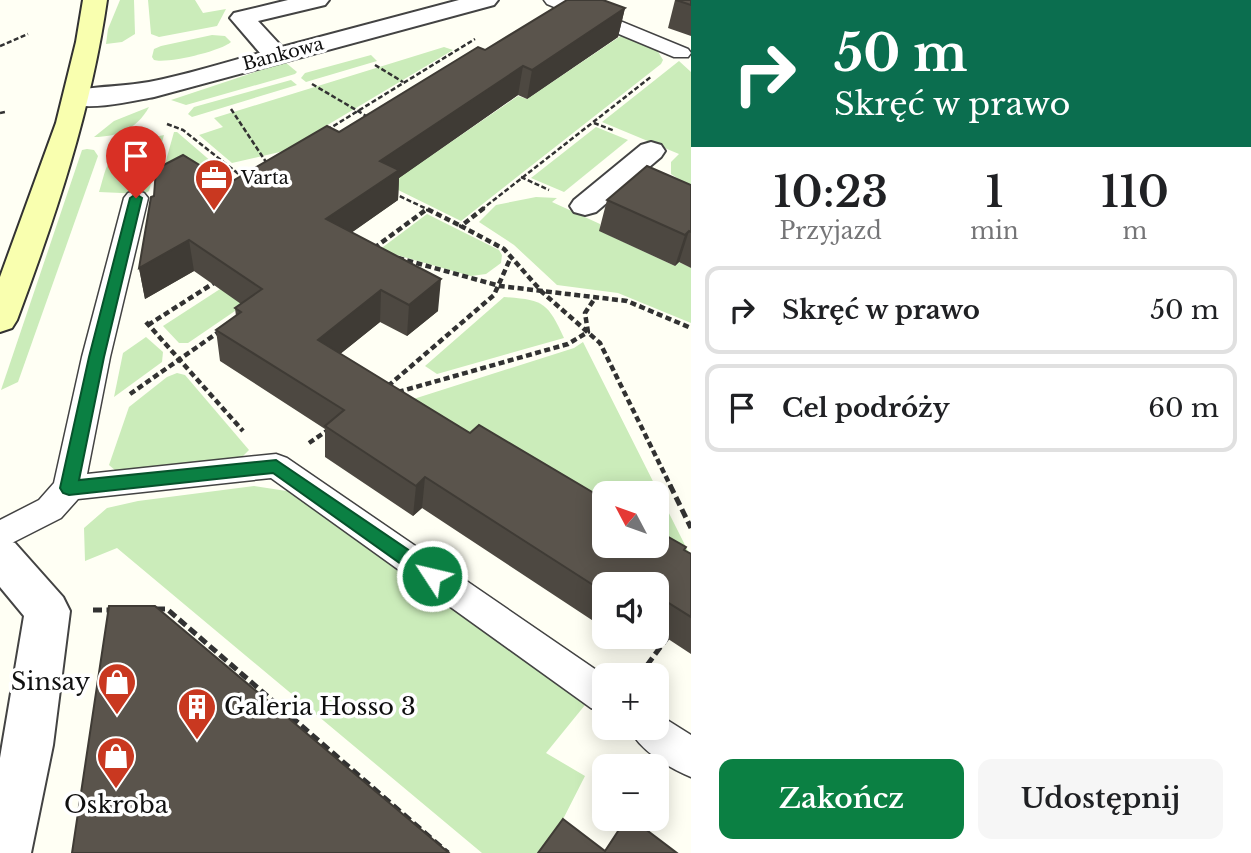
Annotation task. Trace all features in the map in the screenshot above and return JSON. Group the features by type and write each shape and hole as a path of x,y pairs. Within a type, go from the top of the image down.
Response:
{"street":[{"path":"3,302 56,169 77,98 95,0"},
{"path":"235,9 317,0"},
{"name":"Bankowa","path":"77,98 114,96 154,89 486,0"},
{"path":"235,9 277,56"},
{"path":"585,206 640,160 662,183"},
{"path":"0,556 47,611 28,744 4,853"}],"lane":[{"path":"553,0 681,53"},
{"path":"0,536 50,509 69,488 96,357 136,198"},
{"path":"69,488 276,466 592,688"},
{"path":"665,740 691,758"}],"path":[{"path":"0,46 28,34"},
{"path":"323,132 484,34"},
{"path":"458,50 469,54"},
{"path":"461,226 681,53"},
{"path":"374,65 404,82"},
{"path":"412,78 424,83"},
{"path":"312,84 368,117"},
{"path":"231,109 268,166"},
{"path":"167,124 183,130 246,180"},
{"path":"208,176 231,170"},
{"path":"390,191 504,249 542,292 600,343 691,528"},
{"path":"383,254 370,251 427,209"},
{"path":"511,257 494,295 384,393 568,344 588,332"},
{"path":"396,258 500,286 627,301 691,328"},
{"path":"96,357 218,280"},
{"path":"115,283 177,360 276,466 330,429"},
{"path":"588,332 583,320 585,308 596,298"},
{"path":"123,400 221,330"},
{"path":"154,609 167,609 449,853"},
{"path":"47,611 114,610"},
{"path":"648,663 676,625"}],"green space":[{"path":"120,0 134,0 135,34 122,42 106,44 108,29"},
{"path":"148,0 195,0 203,13 226,9 217,26 159,37 151,34"},
{"path":"212,35 225,36 231,42 206,53 181,58 161,61 152,57 154,49 161,46"},
{"path":"622,35 657,50 663,60 661,64 461,221 388,185 518,96 527,99"},
{"path":"444,47 453,50 284,151 232,163 199,135 223,127 214,118"},
{"path":"371,55 377,61 306,82 301,78 305,73"},
{"path":"679,61 691,72 691,187 671,174 671,162 679,154 602,122"},
{"path":"285,62 297,72 295,74 186,105 171,100"},
{"path":"291,80 297,85 192,117 188,114 194,107"},
{"path":"149,107 139,121 126,130 94,137 114,121"},
{"path":"596,127 628,140 564,192 531,178"},
{"path":"174,132 220,169 182,178 158,189"},
{"path":"164,135 149,191 144,194 99,192 108,164 118,153 141,141"},
{"path":"82,150 94,150 98,156 18,382 1,390"},
{"path":"536,197 557,198 552,202 600,224 600,231 675,266 679,262 691,268 691,323 618,293 557,285 514,245 479,222 496,205"},
{"path":"427,214 499,250 502,255 501,263 486,274 471,276 379,250"},
{"path":"234,280 254,298 188,343 179,343 163,326"},
{"path":"504,297 543,305 564,338 437,374 425,366"},
{"path":"146,337 163,352 162,362 114,397 123,353"},
{"path":"583,342 653,481 592,481 592,528 379,410 574,348"},
{"path":"177,373 185,375 249,450 240,459 116,471 109,465 129,407 167,377"},
{"path":"254,486 293,492 585,705 546,753 585,776 556,833 542,853 482,853 117,548 85,561 84,528 107,508 138,501"},
{"path":"669,513 691,557 669,550"}],"building":[{"path":"567,0 603,0 625,8 532,70 523,66 380,161 399,170 326,219 441,279 409,305 381,290 318,340 470,433 479,425 592,492 592,558 669,558 669,537 686,547 684,550 691,554 691,617 669,603 669,572 592,572 592,584 425,477 416,486 325,426 344,410 216,330 241,312 235,308 262,289 189,240 139,268 151,197 154,196 156,169 183,155 229,183 327,126 339,132 478,47 485,50"},
{"path":"676,0 691,0 691,5"},
{"path":"647,166 691,185 691,232 685,235 607,200"},
{"name":"Galeria Hosso 3","path":"109,606 155,606 449,853 72,853"},
{"path":"563,819 605,851 618,831 648,831 677,853 538,853"}],"place":[{"name":"Varta","path":"214,212"},
{"name":"Sinsay","path":"117,716"},
{"name":"Galeria Hosso 3","path":"197,741"},
{"name":"Oskroba","path":"116,790"}],"route":[{"path":"136,198 96,357 69,488 276,466 432,576"}]}
